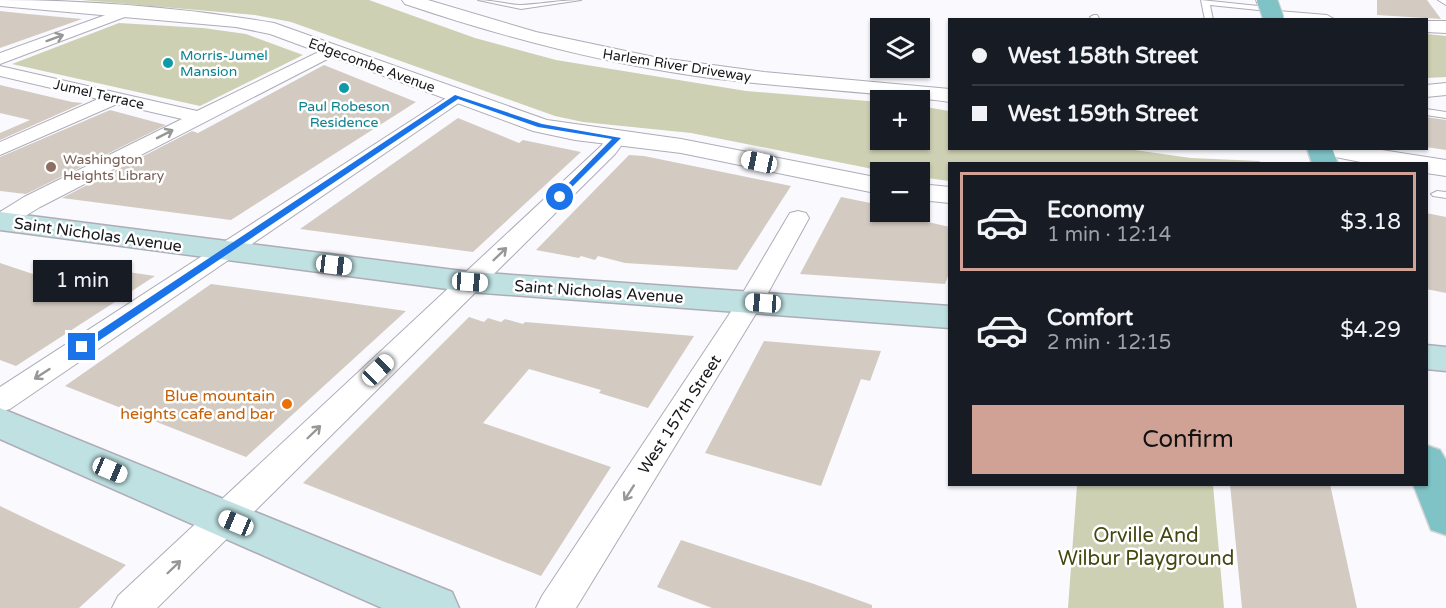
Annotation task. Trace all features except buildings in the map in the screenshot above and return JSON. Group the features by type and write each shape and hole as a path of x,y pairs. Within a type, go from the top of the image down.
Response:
{"main road":[{"name":"Saint Nicholas Avenue","path":"0,221 470,282 948,317"},
{"path":"1428,357 1446,359"},
{"path":"0,423 435,608"},
{"path":"1428,467 1446,517"}],"street":[{"name":"Harlem River Driveway","path":"411,0 518,35 617,57 747,77 948,96"},
{"name":"Edgecombe Avenue","path":"0,1 246,23 274,29 541,126 681,146 870,184"},
{"path":"1270,11 1314,18"},
{"path":"0,59 125,12"},
{"path":"1428,26 1446,27"},
{"path":"0,221 32,202 333,50"},
{"name":"Jumel Terrace","path":"0,71 198,117"},
{"path":"1428,91 1446,88"},
{"path":"0,401 457,96"},
{"path":"0,149 115,98"},
{"path":"131,608 617,138"},
{"path":"1330,150 1391,161"},
{"path":"1428,165 1446,168"},
{"path":"930,193 948,195"},
{"name":"West 157th Street","path":"555,608 750,302 798,218"}],"lane":[{"path":"482,0 521,7 577,0"},
{"path":"1209,18 1206,1 1270,11"},
{"path":"1428,112 1446,116"}],"green space":[{"path":"81,0 369,0 475,38 556,60 746,91 870,101 870,150 930,150 930,108 948,111 948,150 1134,150 1191,158 1260,162 948,162 948,181 930,178 930,162 870,162 870,168 691,133 583,122 555,116 291,22 255,15"},
{"path":"119,23 203,28 246,34 303,55 200,106 12,64"},
{"path":"1428,34 1446,36 1446,77 1428,78"},
{"name":"Orville And Wilbur Playground","path":"1077,486 1213,486 1224,608 1068,608"}],"place":[{"name":"Morris-Jumel Mansion","path":"168,63"},
{"name":"Paul Robeson Residence","path":"344,88"},
{"name":"Washington Heights Library","path":"51,167"},
{"name":"Blue mountain heights cafe and bar","path":"287,404"}],"route":[{"path":"82,347 457,96 541,126 617,138 608,150 560,197"}]}
